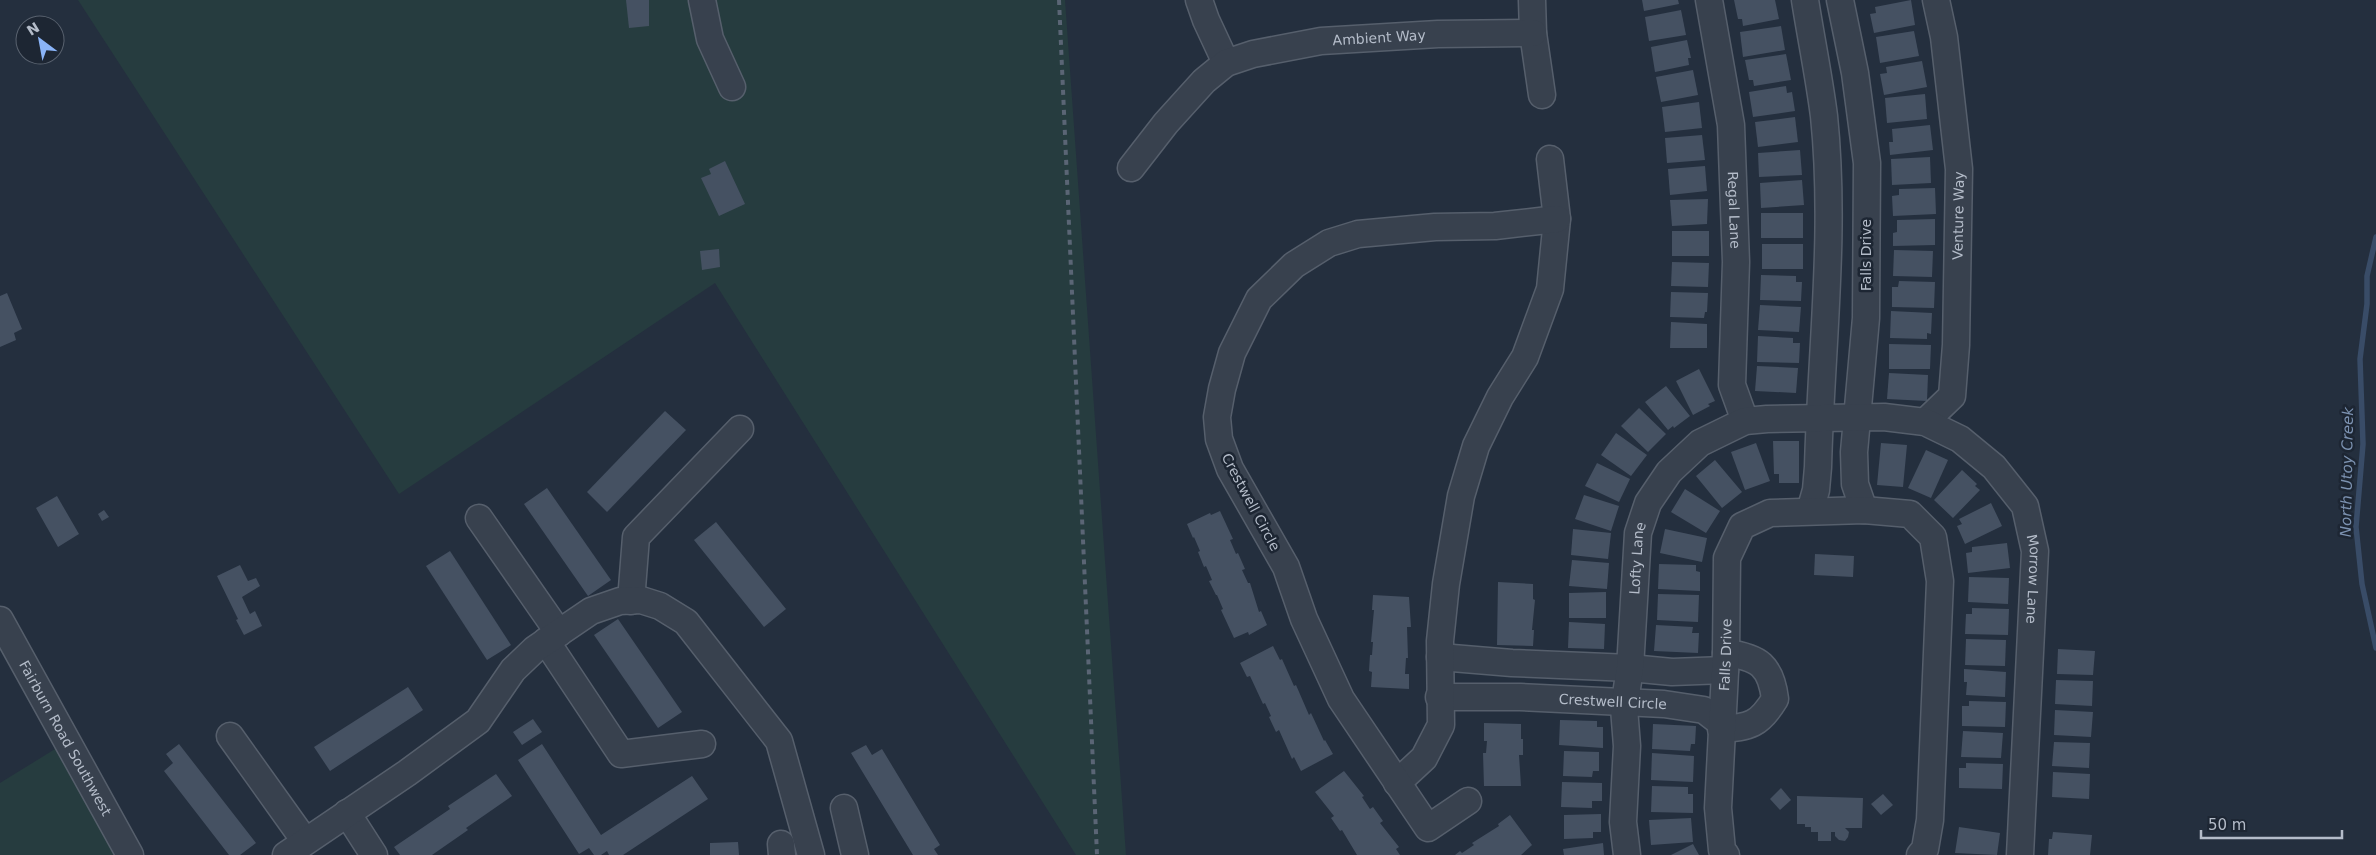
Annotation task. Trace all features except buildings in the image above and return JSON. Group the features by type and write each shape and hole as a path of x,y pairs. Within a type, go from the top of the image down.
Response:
{"street":[{"path":"702,0 710,39 732,87"},
{"path":"1199,0 1226,63"},
{"path":"1532,0 1533,33 1542,95"},
{"name":"Regal Lane","path":"1709,0 1731,125 1736,262 1732,385 1745,421"},
{"path":"1805,0 1824,116 1827,184 1827,307 1816,490 1810,511"},
{"name":"Falls Drive","path":"1840,0 1855,72 1867,163 1866,318 1856,417 1855,484 1864,510"},
{"name":"Venture Way","path":"1925,422 1952,396 1956,345 1960,168 1944,37 1936,0"},
{"name":"Ambient Way","path":"1131,168 1166,123 1204,81 1226,63 1252,54 1321,41 1438,34 1533,33"},
{"path":"1397,782 1424,758 1441,725 1439,697 1440,658 1446,584 1461,496 1476,446 1500,397 1525,357 1550,288 1557,219 1550,159"},
{"name":"Crestwell Circle","path":"1468,801 1428,828 1341,699 1308,627 1286,567 1230,469 1219,439 1217,417 1232,353 1258,299 1294,265 1329,243 1358,234 1436,227 1495,226 1557,219"},
{"name":"Lofty Lane","path":"1627,855 1623,822 1627,746 1625,701 1630,668 1638,533 1648,503 1668,472 1700,443 1745,421 1767,419 1820,420 1856,417"},
{"name":"Morrow Lane","path":"1856,417 1925,422 1960,439 1994,467 2025,506 2035,551 2020,855"},
{"path":"631,600 636,537 740,429"},
{"name":"Falls Drive","path":"1726,855 1722,850 1718,808 1726,662 1727,558 1742,526 1770,513 1864,510 1910,514 1933,537 1936,554 1940,581 1930,820 1925,849 1920,855"},
{"path":"479,518 621,754 702,744"},
{"path":"230,736 295,848 478,721 513,670 552,637 591,611 620,601 641,600 660,606 686,622 764,719 779,741 811,855"},
{"name":"Fairburn Road Southwest","path":"0,620 130,855"},
{"path":"1440,658 1672,672 1726,662 1755,659 1767,670 1773,685 1775,699 1766,713 1746,728 1721,726"},
{"name":"Crestwell Circle","path":"1439,697 1625,701 1664,704 1704,710 1721,726"},
{"path":"844,808 855,855"},
{"path":"347,813 374,855"}],"green space":[{"path":"78,0 1065,0 1126,855 1076,855 715,283 399,494"},
{"path":"60,746 123,855 0,855 0,783"}],"waterway":[{"name":"North Utoy Creek","path":"2376,237 2367,276 2367,304 2360,359 2363,444 2356,527 2362,584 2376,648"}],"railway":[{"path":"1059,0 1097,855"}]}
